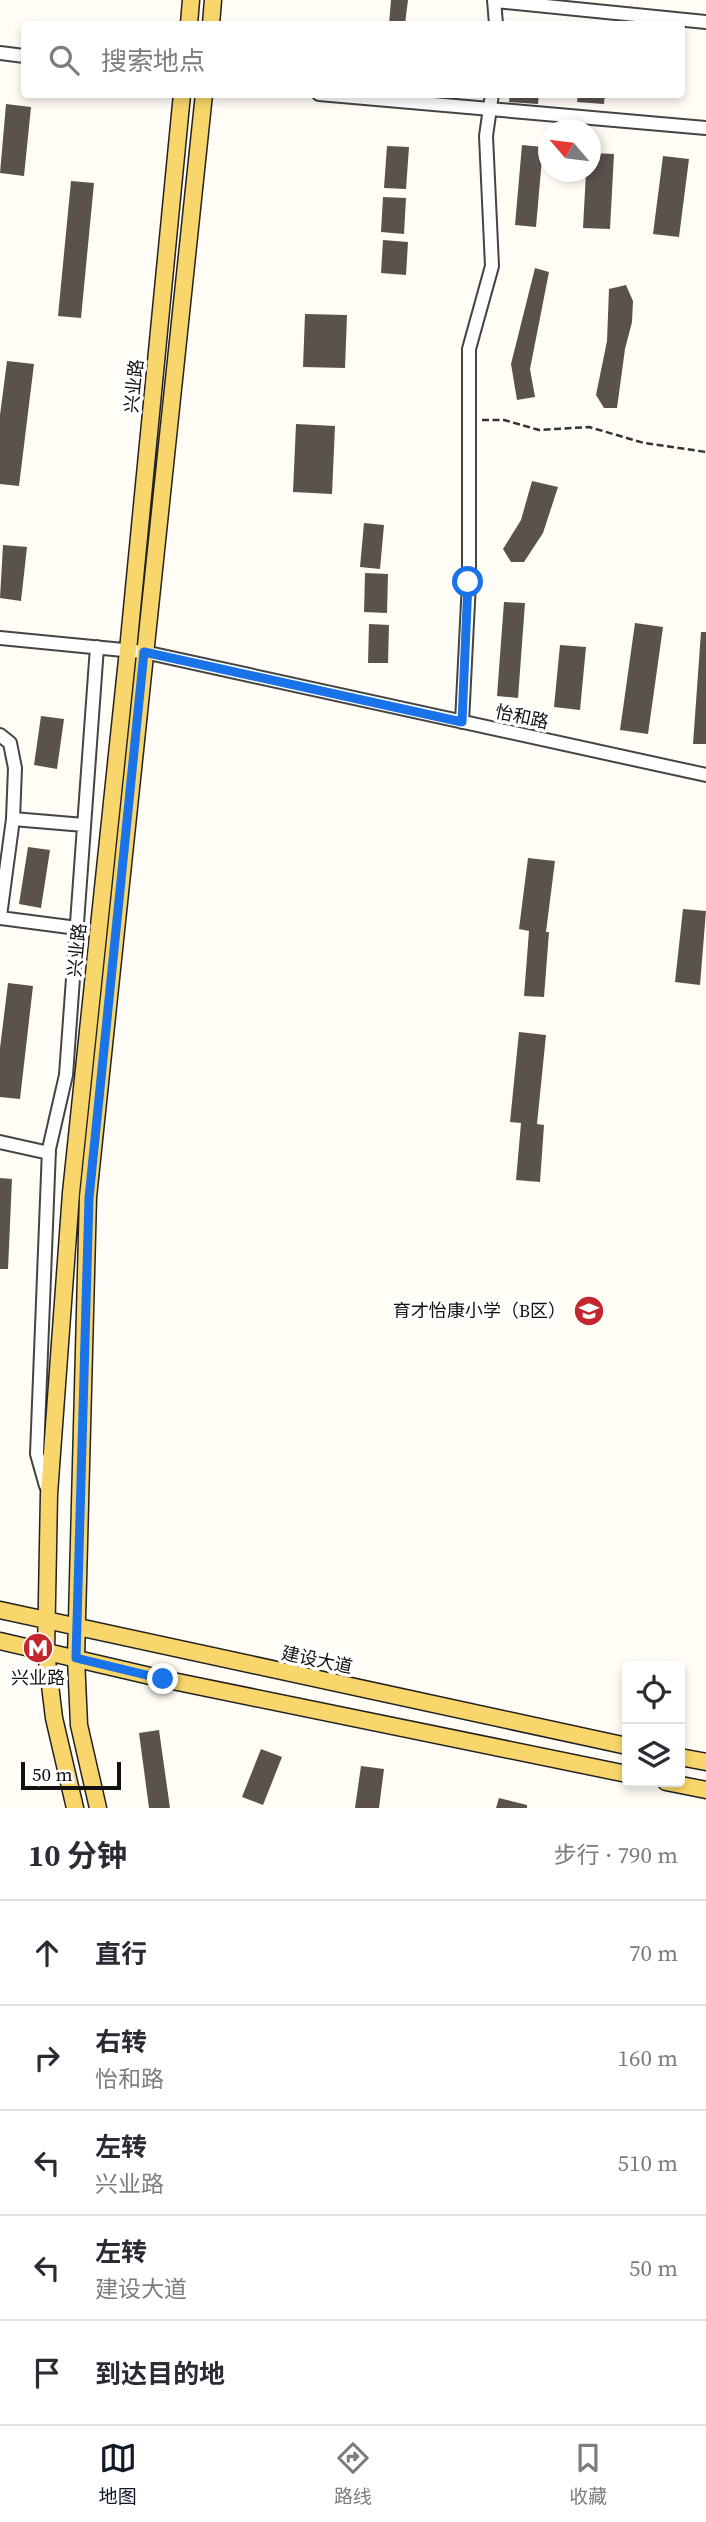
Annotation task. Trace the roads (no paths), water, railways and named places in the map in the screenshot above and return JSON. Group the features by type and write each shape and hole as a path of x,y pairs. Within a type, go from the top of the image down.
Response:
{"main road":[{"path":"189,21 191,0"},
{"path":"211,21 213,0"},
{"name":"兴业路","path":"98,1808 79,1725 76,1658 89,1198 182,98"},
{"name":"兴业路","path":"75,1808 54,1718 46,1652 49,1494 71,1193 204,98"},
{"name":"建设大道","path":"0,1609 47,1622 622,1745"},
{"path":"0,1641 163,1679 622,1773"},
{"path":"685,1758 706,1762"},
{"path":"685,1786 706,1790"}],"street":[{"path":"496,21 495,1 706,22"},
{"path":"0,52 21,56"},
{"path":"359,98 706,128"},
{"path":"462,722 468,582 469,349 492,266 486,136 492,98"},
{"name":"怡和路","path":"0,638 136,651 706,775"},
{"path":"49,1494 37,1454 49,1153 66,1074 97,648"},
{"path":"0,735 10,743 15,768 13,819 0,917 77,928"},
{"path":"13,819 84,825"},
{"path":"0,1142 49,1153"}],"place":[{"name":"育才怡康小学（B区）","path":"589,1311"},
{"name":"兴业路","path":"38,1648"}]}
